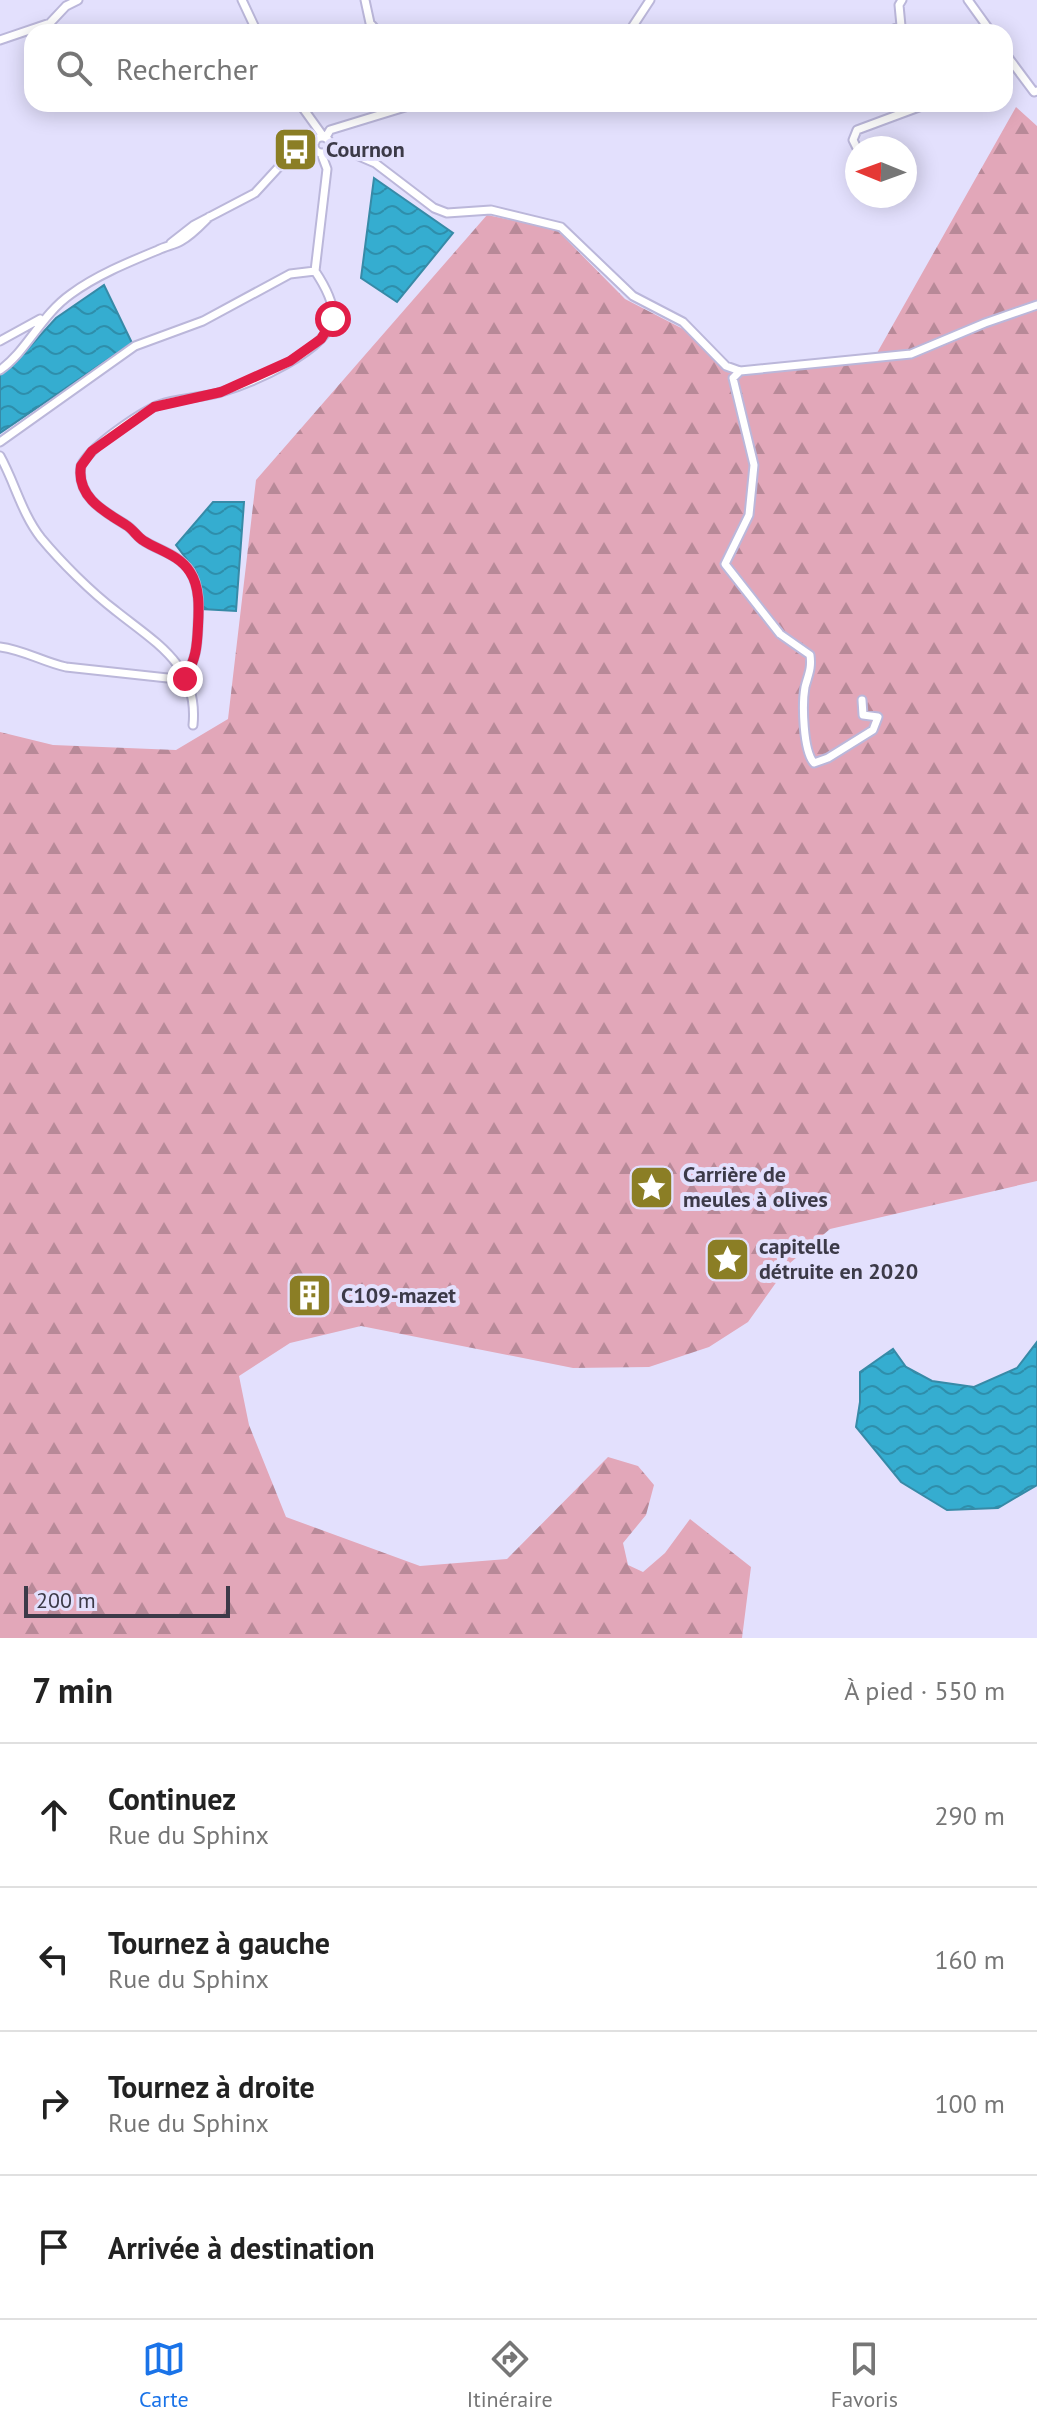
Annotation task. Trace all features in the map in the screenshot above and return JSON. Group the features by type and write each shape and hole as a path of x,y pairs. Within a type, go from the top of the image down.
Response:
{"street":[{"path":"47,24 66,6 78,0"},
{"path":"242,0 253,24"},
{"path":"365,0 371,24"},
{"path":"634,24 650,0"},
{"path":"901,24 899,5 902,0"},
{"path":"968,0 985,24"},
{"path":"0,40 24,32"},
{"path":"1013,65 1034,92 1037,91"},
{"path":"186,680 196,658 199,608 192,574 182,561 141,539 127,525 93,503 82,488 81,466 92,451 154,407 221,392 308,350 328,330 333,309 323,282 315,271 326,188 326,161 322,143 305,112"},
{"path":"322,143 330,130 389,112"},
{"path":"855,136 857,130 905,112"},
{"path":"0,370 45,316 69,295 90,281 169,245 209,217 255,193 300,148 322,143 375,163 434,208 447,213 491,210 561,227 633,296 683,322 726,366 740,371 911,354 1037,305"},
{"path":"0,442 135,346 203,321 290,274 315,271"},
{"path":"0,341 45,316"},
{"path":"740,371 733,378 754,465 749,515 725,564 780,634 810,655 812,668 805,689 805,734 809,757 814,763 828,758 873,730 878,717 863,715 862,700"},
{"path":"0,456 32,525 44,541 114,610 146,632 171,656 186,680 195,704 193,725"},
{"path":"0,647 20,649 49,663 66,667 186,680"}],"green space":[{"path":"1016,107 1037,126 1037,1181 830,1229 790,1263 748,1322 709,1347 649,1367 573,1368 361,1326 290,1343 239,1376 249,1425 286,1517 420,1566 507,1559 608,1457 638,1466 654,1485 646,1515 623,1543 628,1565 643,1572 665,1553 690,1519 751,1567 742,1638 0,1638 0,732 53,745 176,750 228,719 256,480 487,215 556,229 625,299 687,331 724,367 754,374 877,353"}],"water":[{"path":"374,178 453,233 397,302 361,278"},
{"path":"104,285 132,343 0,433 0,375 56,318"},
{"path":"213,502 244,502 236,611 201,609 197,573 176,545"},
{"path":"1037,1342 1037,1485 998,1508 947,1510 901,1482 856,1427 860,1372 893,1349 906,1367 932,1381 974,1387 1017,1368"}],"place":[{"name":"Cournon","path":"295,149"},
{"name":"Carrière de meules à olives","path":"652,1187"},
{"name":"capitelle détruite en 2020","path":"728,1259"},
{"name":"C109-mazet","path":"310,1295"}],"route":[{"path":"185,679 196,658 199,608 192,574 182,561 141,539 127,525 93,503 82,488 81,466 92,451 154,407 221,392 290,361 321,339 333,319"}]}
